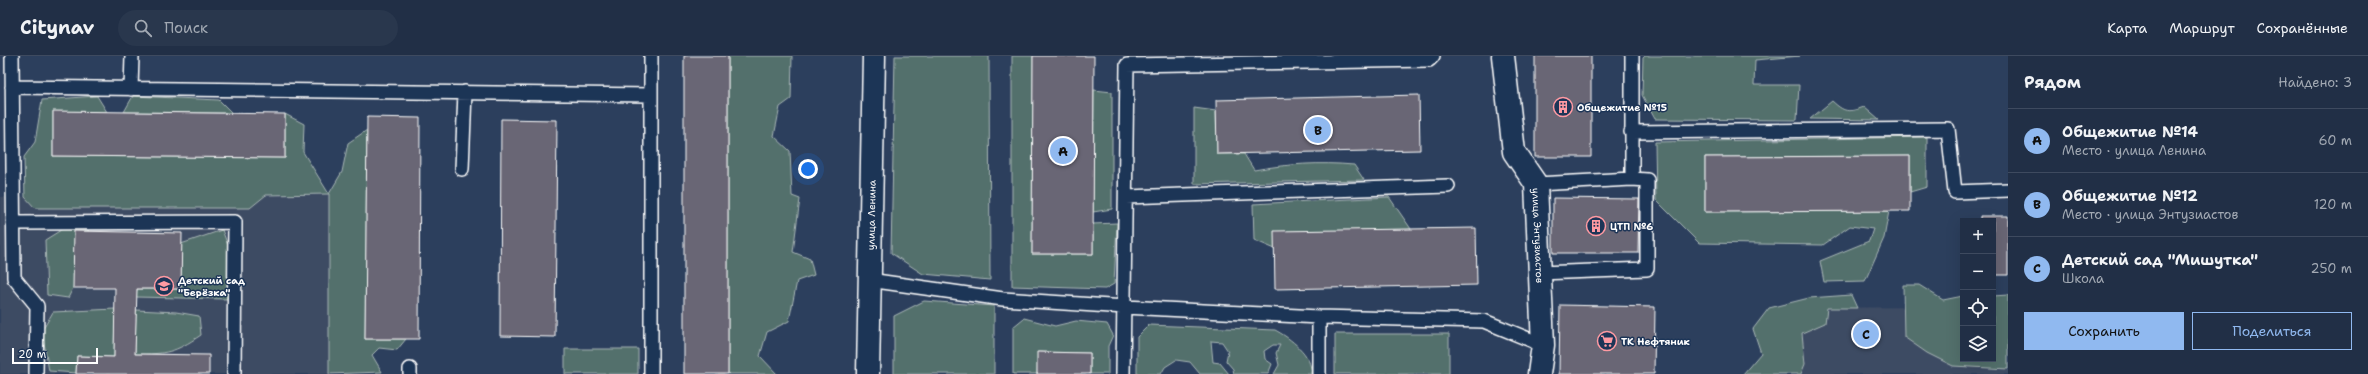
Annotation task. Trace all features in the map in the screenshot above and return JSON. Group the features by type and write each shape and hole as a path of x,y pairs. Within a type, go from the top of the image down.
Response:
{"street":[{"name":"улица Ленина","path":"868,374 868,280 874,56"},
{"name":"улица Энтузиастов","path":"1503,56 1514,152 1536,184 1543,346 1539,374"}],"lane":[{"path":"12,56 14,278 37,306 36,374"},
{"path":"131,89 132,56"},
{"path":"651,56 651,374"},
{"path":"1122,374 1125,307 1127,65 1428,60 1433,56"},
{"path":"1632,56 1632,179"},
{"path":"12,87 651,95"},
{"path":"462,169 465,92"},
{"path":"1631,132 1948,129 1955,192 2008,190"},
{"path":"1536,184 1632,179 1647,180 1647,269 1539,273"},
{"path":"1126,197 1448,186"},
{"path":"13,223 235,222 234,374"},
{"path":"868,280 1004,299 1319,317 1484,321 1543,346"},
{"path":"1319,317 1319,374"}],"shaded area":[{"name":"Детский сад \"Берёзка\"","path":"329,194 329,374 0,374 0,197"},
{"path":"1960,307 1960,362 1996,362 1996,349 2008,307 2008,374 1768,374 1769,308"}],"green space":[{"path":"728,56 792,56 791,99 780,107 774,136 790,151 792,196 800,199 793,252 810,259 814,275 797,281 789,321 767,332 760,356 777,374 728,374"},
{"path":"895,56 989,56 990,280 923,274 891,253"},
{"path":"1012,56 1033,56 1032,254 1093,254 1093,224 1117,223 1114,284 1105,289 1012,286"},
{"path":"1645,56 1800,56 1755,60 1754,85 1799,85 1797,120 1655,119 1642,95 1643,58"},
{"path":"1094,90 1112,92 1112,209 1093,212"},
{"path":"97,96 107,112 53,112 53,156 285,158 285,114 304,124 303,152 329,194 266,195 250,208 35,208 25,197 24,157 35,142 42,100"},
{"path":"133,96 219,100 232,113 124,112"},
{"path":"1832,101 1843,109 1850,111 1864,107 1879,120 1810,119"},
{"path":"1194,108 1216,111 1217,154 1244,154 1254,170 1304,164 1354,165 1364,180 1194,184"},
{"path":"367,130 365,339 406,339 397,350 379,348 372,355 382,372 329,374 329,194 342,172 348,143"},
{"path":"1927,137 1927,187 1910,192 1910,156 1705,157 1705,212 1889,211 1884,238 1865,281 1824,282 1820,261 1869,241 1873,229 1850,226 1823,245 1699,243 1656,200 1655,142"},
{"path":"1389,197 1411,229 1275,249 1254,240 1253,204"},
{"path":"77,224 89,231 73,288 68,298 47,295 45,240 61,230"},
{"path":"222,230 229,248 227,299 136,297 137,289 181,289 181,244"},
{"path":"1903,285 1919,285 1943,300 1960,297 1960,362 1996,362 1996,296 2008,295 2008,369 1953,366 1927,353 1904,337"},
{"path":"1851,295 1857,308 1827,308 1825,323 1802,333 1805,364 1801,374 1743,374 1761,353 1753,329 1769,308 1809,298"},
{"path":"924,301 994,306 994,374 894,374 894,316"},
{"path":"115,309 114,357 77,356 76,373 49,371 42,331 53,312"},
{"path":"136,310 176,312 199,316 201,335 177,349 155,354 135,354"},
{"path":"1024,318 1055,326 1076,321 1107,324 1113,335 1108,346 1108,374 1090,374 1090,353 1038,352 1037,374 1013,374 1013,327"},
{"path":"1149,325 1275,330 1294,342 1304,354 1311,367 1311,374 1274,374 1279,365 1276,353 1280,345 1273,345 1264,351 1265,359 1272,364 1268,374 1234,374 1233,369 1226,361 1228,351 1222,342 1211,341 1213,362 1220,363 1229,374 1200,374 1190,362 1176,360 1165,367 1161,374 1137,374 1137,337"},
{"path":"1335,334 1449,334 1449,374 1335,374"},
{"path":"565,349 638,349 638,374 565,374"}],"building":[{"path":"684,56 728,56 728,374 684,374"},
{"path":"1033,56 1094,56 1093,254 1032,254"},
{"name":"Общежитие №15","path":"1535,56 1591,56 1591,157 1535,157"},
{"path":"1419,95 1420,150 1217,154 1216,100"},
{"path":"53,111 285,114 285,158 53,156"},
{"path":"367,117 420,118 419,339 365,339"},
{"path":"501,119 557,120 555,337 500,336"},
{"path":"1910,156 1910,211 1705,212 1705,157"},
{"name":"ЦТП №6","path":"1553,198 1639,199 1638,253 1553,253"},
{"path":"1980,216 2008,216 2008,275 1996,275 1996,218 1980,218"},
{"path":"1476,228 1477,285 1275,289 1274,231"},
{"path":"74,231 182,233 181,289 137,289 135,354 209,355 209,374 76,374 77,356 114,357 115,288 73,288"},
{"name":"ТК Нефтяник","path":"1560,305 1655,307 1654,374 1559,374"},
{"path":"1037,352 1090,353 1090,374 1037,374"}],"place":[{"name":"Общежитие №15","path":"1563,107"},
{"name":"Общежитие №12","path":"1318,130"},
{"name":"Общежитие №14","path":"1063,151"},
{"name":"ЦТП №6","path":"1596,226"},
{"name":"Детский сад \"Берёзка\"","path":"164,286"},
{"name":"Детский сад \"Мишутка\"","path":"1866,334"},
{"name":"ТК Нефтяник","path":"1607,341"}]}
